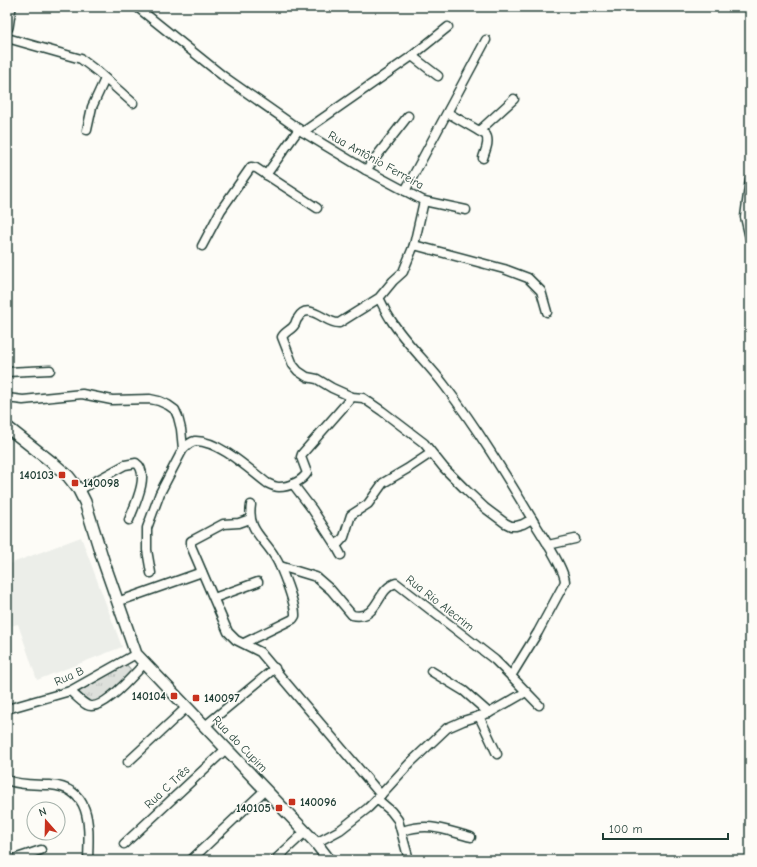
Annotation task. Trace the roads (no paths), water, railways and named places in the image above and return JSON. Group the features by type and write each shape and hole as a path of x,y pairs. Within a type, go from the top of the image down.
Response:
{"main road":[{"path":"7,27 10,7"},
{"name":"Rua do Cupim","path":"7,427 68,476 78,489 85,502 103,560 136,654 204,726 227,748 316,843 329,860"}],"street":[{"name":"Rua Antônio Ferreira","path":"138,7 223,76 301,130 366,170 424,201 414,245 403,272 393,281 379,298 339,323 333,322 312,312 305,311 300,314 293,327 282,335 293,365 298,371 307,377 317,379 352,397"},
{"path":"266,175 301,130 412,56 448,27"},
{"path":"7,38 81,59 132,103"},
{"path":"405,191 486,40"},
{"path":"412,56 438,76"},
{"path":"87,130 92,107 105,79"},
{"path":"479,131 514,99"},
{"path":"448,113 486,135 488,138 483,158"},
{"path":"366,170 408,116"},
{"path":"202,246 221,210 252,167 317,208"},
{"path":"750,179 745,217 750,238"},
{"path":"424,201 466,210"},
{"path":"414,245 504,269 528,278 541,291 547,312"},
{"path":"379,298 390,319 457,402 506,474 548,545 565,578 565,582 538,632 512,676"},
{"path":"7,372 50,370"},
{"path":"7,398 23,400 82,394 112,400 141,398 159,401 175,410 181,429 182,449"},
{"path":"151,573 147,550 147,528 160,493 182,449 191,442 202,442 228,453 267,483 280,487 293,484 300,481 307,475 307,471 301,457 302,454 352,397 363,398 424,444 466,490 485,508 511,526 523,524 532,519"},
{"path":"293,484 338,550 344,537 350,515 368,504 382,483 407,470 431,453"},
{"path":"78,489 125,465 136,463 141,468 142,484 129,520"},
{"path":"244,644 293,619 296,613 280,566 260,537 250,518 251,505"},
{"path":"250,518 239,523 223,524 191,542 191,546 228,632 236,640 260,652 275,668 379,797 395,814 402,832 408,860"},
{"path":"548,545 575,539"},
{"name":"Rua Rio Alecrim","path":"280,566 316,577 331,590 352,615 358,616 367,614 388,587 396,583 495,660 539,705"},
{"path":"118,602 202,572"},
{"path":"214,598 258,582"},
{"name":"Rua B","path":"7,709 70,691 136,654"},
{"path":"70,691 87,706 101,704 109,699 144,664"},
{"path":"204,726 275,668"},
{"path":"431,671 464,691 489,713"},
{"path":"316,843 349,823 379,797 410,763 447,728 463,721 489,713 526,692"},
{"path":"128,762 187,707"},
{"path":"479,716 497,754"},
{"name":"Rua C Três","path":"124,844 227,748"},
{"path":"7,780 20,784 51,785 75,792 80,798 85,811 89,829 88,860"},
{"path":"191,860 265,790"},
{"path":"402,832 426,826 471,837"},
{"path":"275,860 305,832"},
{"path":"11,860 41,850"}],"place":[{"name":"140103","path":"62,475"},
{"name":"140098","path":"75,483"},
{"name":"140104","path":"174,696"},
{"name":"140097","path":"196,698"},
{"name":"140096","path":"292,802"},
{"name":"140105","path":"279,808"}]}
